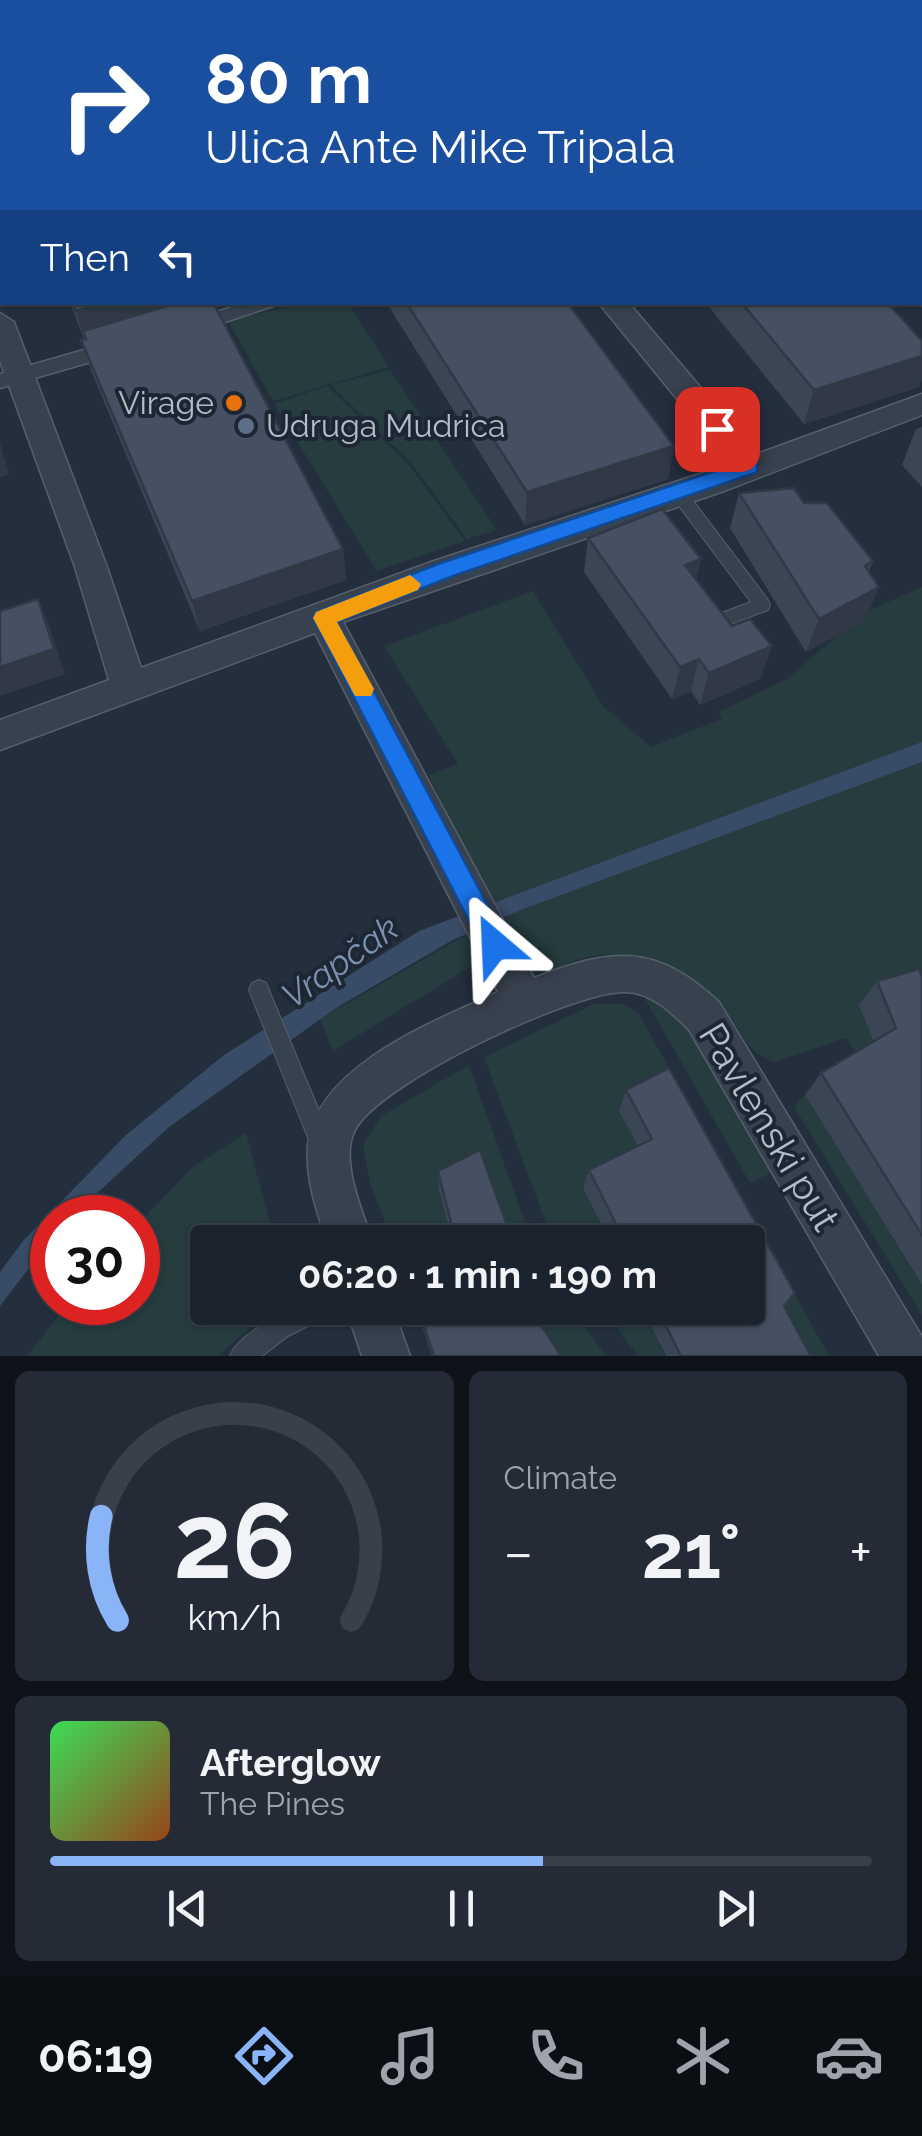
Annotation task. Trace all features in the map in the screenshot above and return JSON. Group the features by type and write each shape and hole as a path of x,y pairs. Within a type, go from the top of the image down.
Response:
{"street":[{"path":"166,334 265,305"},
{"path":"615,305 750,467"},
{"path":"0,322 10,378 91,567 129,686"},
{"path":"10,378 132,344"},
{"path":"0,735 446,570 679,494 922,404"},
{"path":"324,618 525,1004"},
{"name":"Pavlenski put","path":"346,1225 330,1163 336,1118 351,1097 462,1030 594,974 626,972 662,982 685,996 704,1016 906,1356"},
{"path":"376,1325 386,1356"}],"lane":[{"path":"679,494 762,605 725,619"},
{"path":"259,990 330,1163"},
{"path":"242,1356 286,1325"}],"green space":[{"path":"301,305 349,305 389,367 273,401 227,319"},
{"path":"390,370 497,530 467,539 412,464 331,385"},
{"path":"327,386 409,465 465,541 377,571 274,404"},
{"path":"922,587 922,1013 887,1075 876,1081 846,1038 775,1062 766,1059 752,1049 728,1014 699,986 645,958 605,955 548,971 533,961 499,915 429,775 458,764 384,646 533,591 603,706 651,747 722,719 718,712 787,679 863,613"},
{"path":"469,933 478,951 473,965 333,1051 320,1019"},
{"path":"643,995 687,1022 775,1171 750,1183"},
{"path":"594,1004 623,1004 639,1014 756,1225 727,1225 644,1158 583,1188 601,1225 547,1225 484,1057"},
{"path":"469,1065 526,1225 386,1225 370,1183 363,1145 381,1116"},
{"path":"805,1095 922,1286 922,1315 794,1107"},
{"path":"246,1133 270,1225 190,1225 190,1325 253,1325 218,1356 27,1356 52,1325 160,1325 160,1201 193,1167"},
{"path":"765,1241 829,1356 788,1356 765,1290"},
{"path":"536,1325 584,1325 606,1356 550,1356"},
{"path":"615,1325 650,1325 665,1356 638,1356"}],"water":[{"path":"922,742 922,762 523,909 451,941 336,1008 169,1127 95,1195 68,1195 126,1135 224,1055 419,931"},
{"path":"30,1234 30,1267 0,1306 0,1272"}],"building":[{"path":"73,305 95,305 76,311"},
{"path":"170,305 215,305 343,549 192,601 81,340 86,339 83,331"},
{"path":"408,305 569,305 674,446 527,492"},
{"path":"743,305 890,305 922,341 922,356 814,390"},
{"path":"794,488 804,503 827,503 873,561 865,566 879,587 819,619 739,493"},
{"path":"662,509 701,559 685,565 732,626 750,619 772,646 709,673 699,659 680,667 588,538"},
{"path":"38,599 54,649 0,667 0,611"},
{"path":"919,969 922,1235 821,1073 896,1028 877,981"},
{"path":"669,1068 757,1225 616,1225 589,1170 652,1139 626,1090"},
{"path":"480,1150 507,1225 445,1225 451,1222 438,1171"},
{"path":"765,1239 795,1293 784,1306 811,1356 681,1356 666,1325 765,1325"},
{"path":"424,1325 542,1325 561,1356 434,1356"}],"slow traffic":[{"path":"363,689 324,618 410,584"}],"place":[{"name":"Virage","path":"234,403"},
{"name":"Udruga Mudrica","path":"246,426"}],"route":[{"path":"495,945 444,840 324,618 446,570 750,467 717,429"}],"water label":[{"name":"Vrapčak","path":"340,962"}]}
